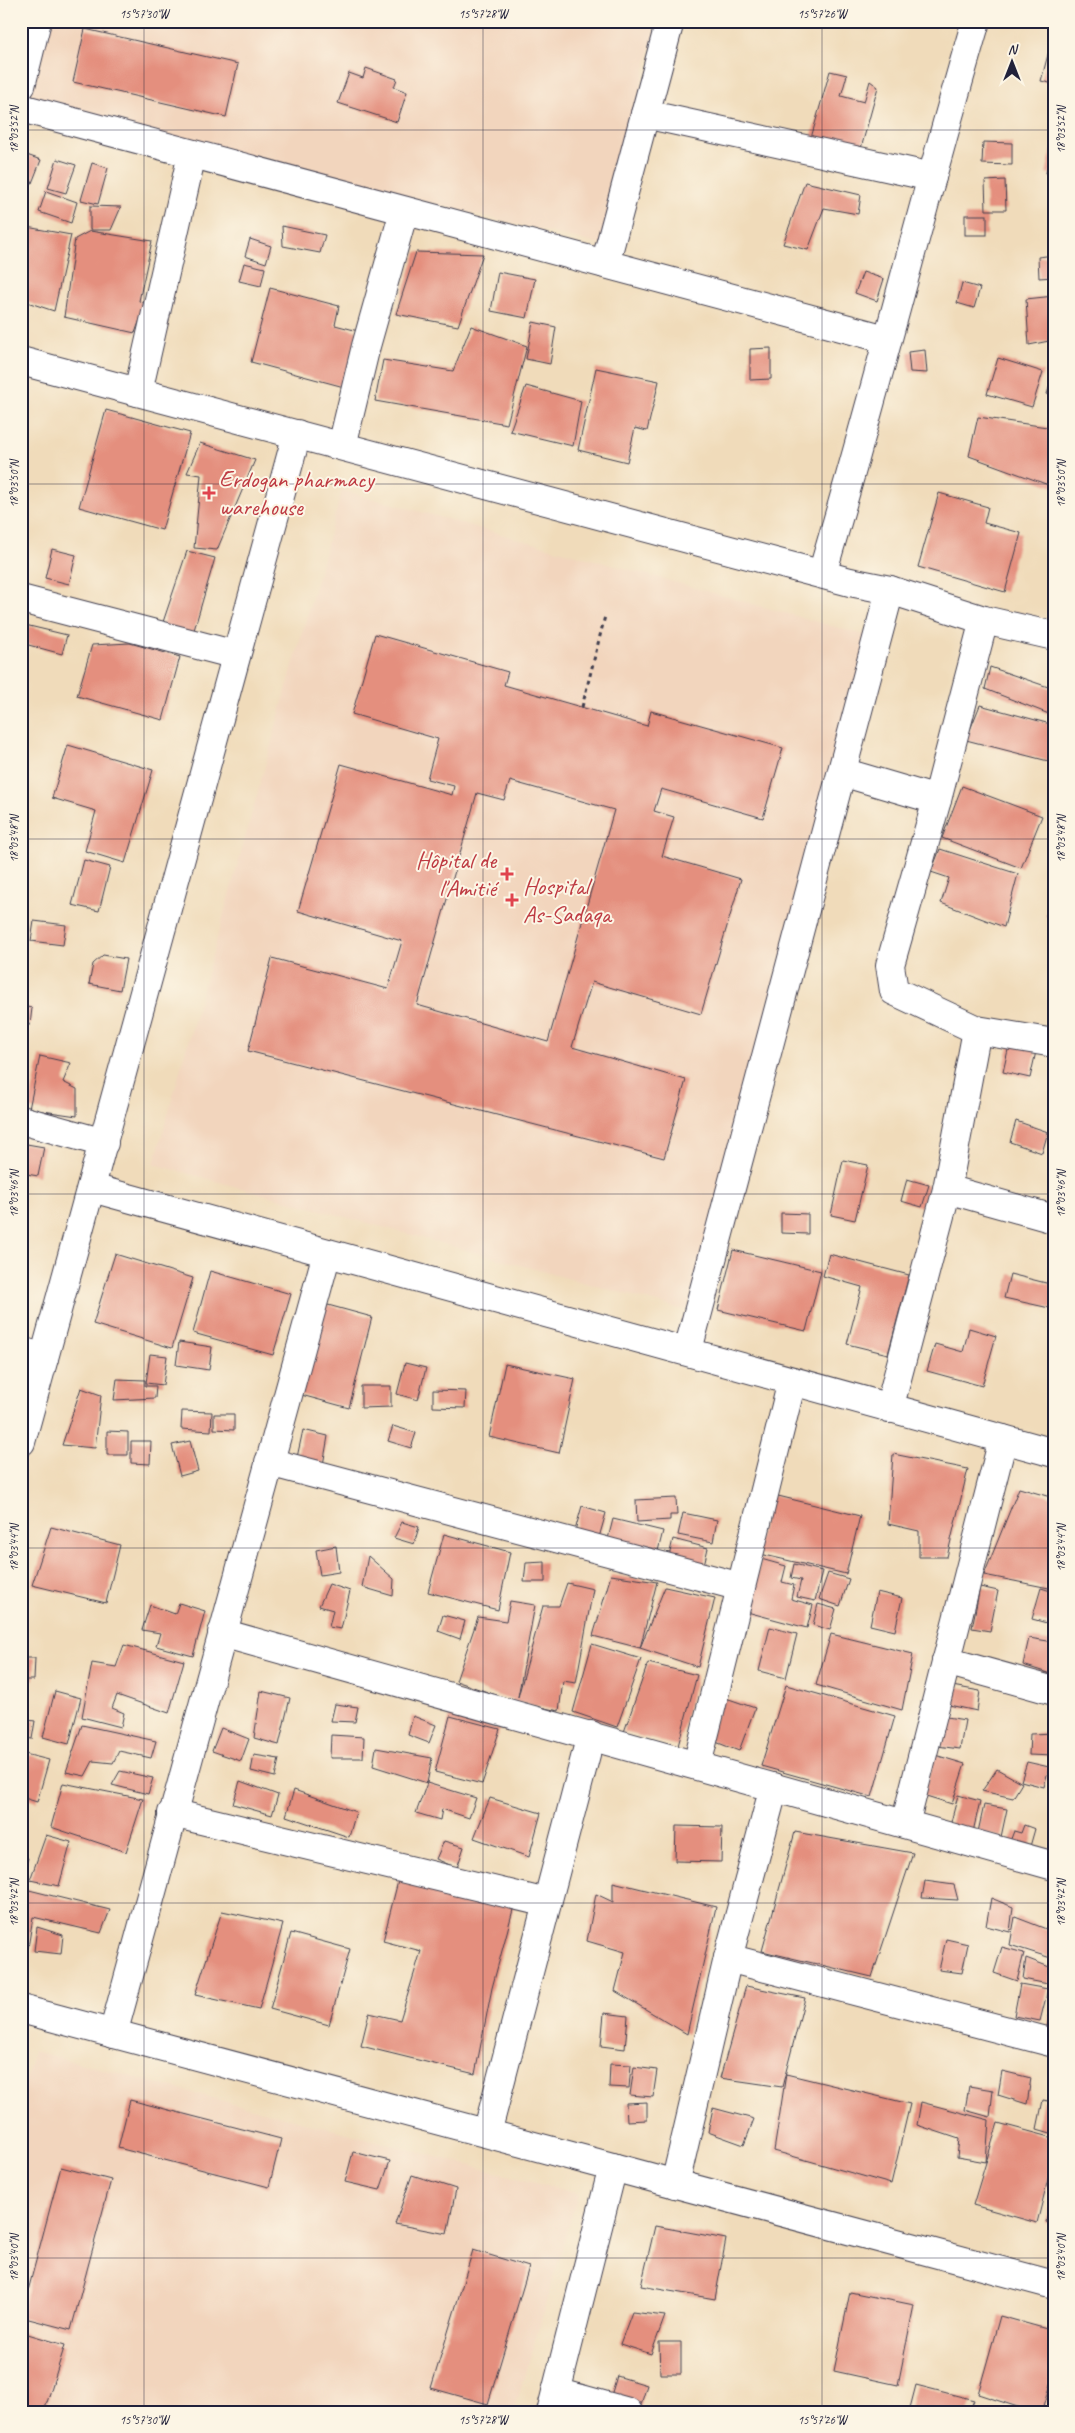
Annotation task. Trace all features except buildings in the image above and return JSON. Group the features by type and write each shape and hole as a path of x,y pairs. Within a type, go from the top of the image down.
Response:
{"street":[{"path":"21,86 37,21"},
{"path":"605,264 670,21"},
{"path":"822,574 858,452 886,340 976,21"},
{"path":"21,108 886,340"},
{"path":"645,114 932,177"},
{"path":"138,392 192,154"},
{"path":"342,446 366,346 404,210"},
{"path":"21,361 822,574 890,590 984,620 1054,636"},
{"path":"21,1442 33,1355 92,1188 297,434"},
{"path":"688,1350 890,590"},
{"path":"21,599 236,655"},
{"path":"984,620 937,800 890,965 894,990 977,1030 1054,1043"},
{"path":"842,772 937,800"},
{"path":"889,1409 947,1189 977,1030"},
{"path":"21,1120 104,1143"},
{"path":"92,1188 688,1350 889,1409 1054,1453"},
{"path":"947,1189 1054,1219"},
{"path":"114,2034 172,1813 327,1253"},
{"path":"697,1766 792,1380"},
{"path":"905,1824 1003,1439"},
{"path":"269,1462 741,1587"},
{"path":"222,1633 1054,1866"},
{"path":"946,1661 1054,1691"},
{"path":"487,2133 591,1736"},
{"path":"675,2184 728,1958 774,1787"},
{"path":"172,1813 547,1903"},
{"path":"728,1958 1054,2043"},
{"path":"22,2014 114,2034 1054,2286"},
{"path":"613,2167 553,2402 628,2412"}],"path":[{"path":"582,707 605,616"}],"shaded area":[{"path":"41,21 657,21 602,245 21,103"},
{"name":"Hospital As-Sadaqa","path":"342,490 868,636 687,1311 154,1164"},
{"path":"34,2051 578,2194 514,2412 21,2412 21,2098"}],"place":[{"name":"Erdogan pharmacy warehouse","path":"209,493"},
{"name":"Hôpital de l'Amitié","path":"507,874"},
{"name":"Hospital As-Sadaqa","path":"512,900"}]}
